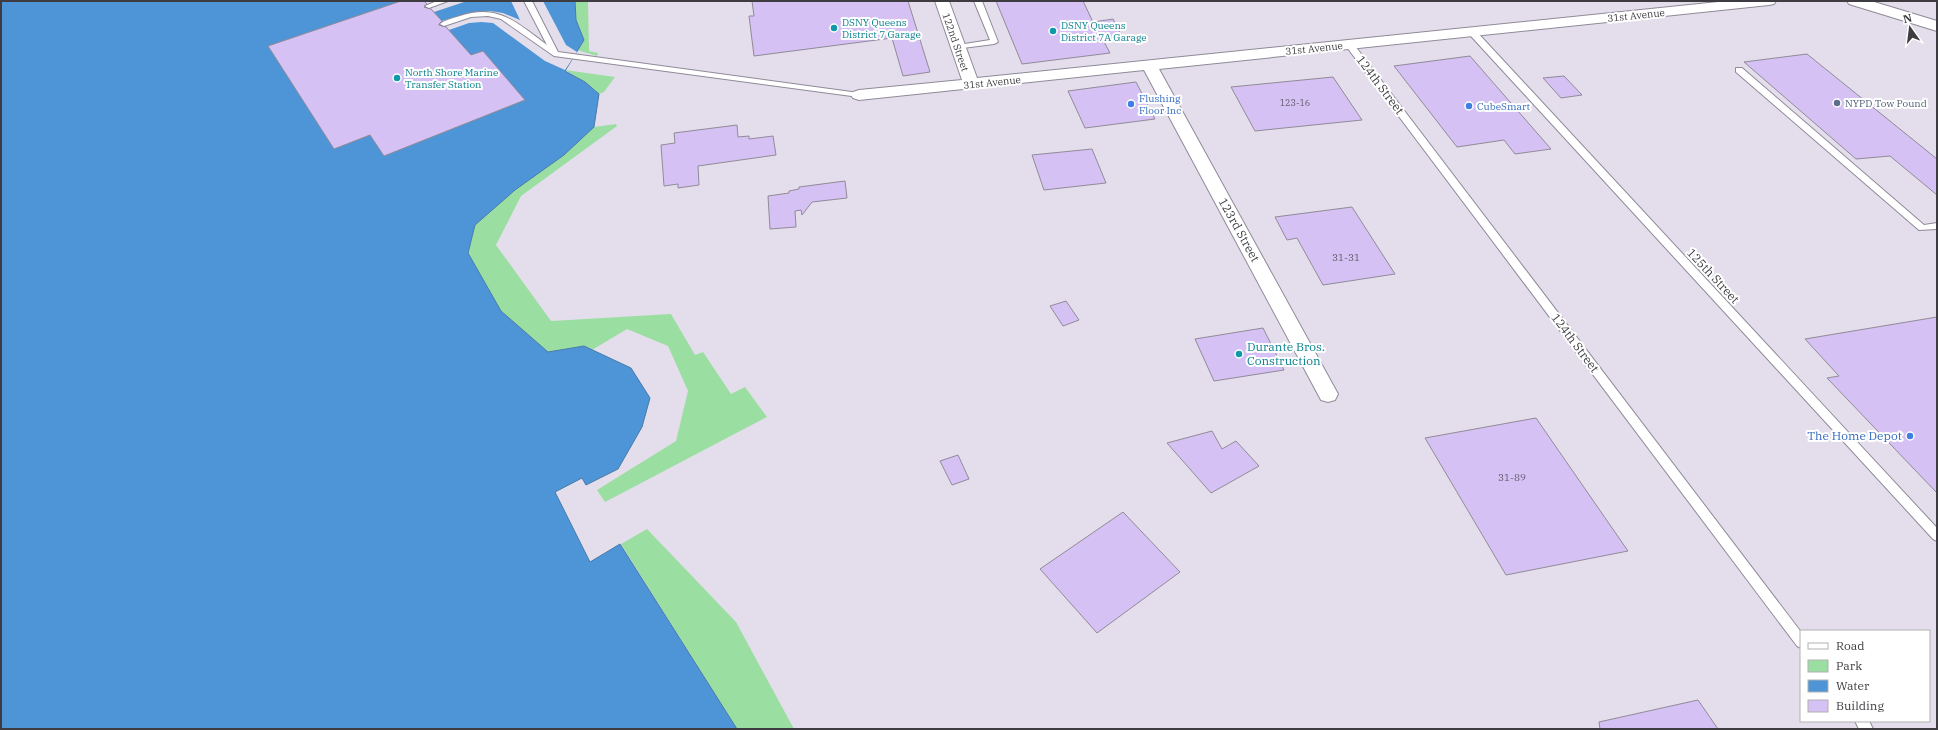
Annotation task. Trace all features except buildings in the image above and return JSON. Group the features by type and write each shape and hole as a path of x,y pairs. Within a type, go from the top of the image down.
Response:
{"main road":[{"path":"1855,1 1937,26"},
{"path":"1904,1 1937,11"}],"street":[{"name":"122nd Street","path":"942,1 970,84"},
{"name":"31st Avenue","path":"860,95 1768,1"},
{"name":"123rd Street","path":"1149,65 1328,394"}],"lane":[{"path":"429,6 444,1"},
{"path":"528,1 554,54"},
{"path":"958,47 994,42 978,1"},
{"path":"444,24 470,15 488,14 503,17 554,54 860,95"},
{"name":"125th Street","path":"1472,32 1937,536"},
{"name":"124th Street","path":"1349,44 1800,641"},
{"path":"1739,70 1922,228 1937,226"}],"green space":[{"path":"575,1 588,1 589,51 598,53 597,56 577,50 584,40 576,20"},
{"path":"565,70 615,77 604,92 599,94 585,82"},
{"path":"616,124 617,126 521,196 496,245 551,321 671,314 695,355 703,352 731,394 745,387 767,417 605,502 597,490 676,441 688,391 668,346 627,329 592,350 584,346 548,352 501,311 468,253 475,225 515,190 564,155 594,127"},
{"path":"647,529 736,622 794,729 737,729 621,544"}],"water":[{"path":"1,1 575,1 576,20 584,40 565,71 585,82 599,94 594,127 564,155 515,190 475,225 468,253 501,311 548,352 584,346 631,368 650,398 642,427 618,469 586,485 582,478 555,492 590,562 620,544 737,729 1,729"}],"pier":[{"path":"424,1 467,1 434,12"},
{"path":"511,1 543,1 566,45 577,52 565,70 545,61 493,23 469,23 449,30 442,21 465,14 490,11 503,13 520,20"}],"place":[{"name":"DSNY Queens District 7 Garage","path":"834,28"},
{"name":"DSNY Queens District 7A Garage","path":"1053,31"},
{"name":"North Shore Marine Transfer Station","path":"397,78"},
{"name":"NYPD Tow Pound","path":"1837,103"},
{"name":"Flushing Floor Inc","path":"1131,104"},
{"name":"CubeSmart","path":"1469,106"},
{"name":"Durante Bros. Construction","path":"1239,354"},
{"name":"The Home Depot","path":"1910,436"}]}
